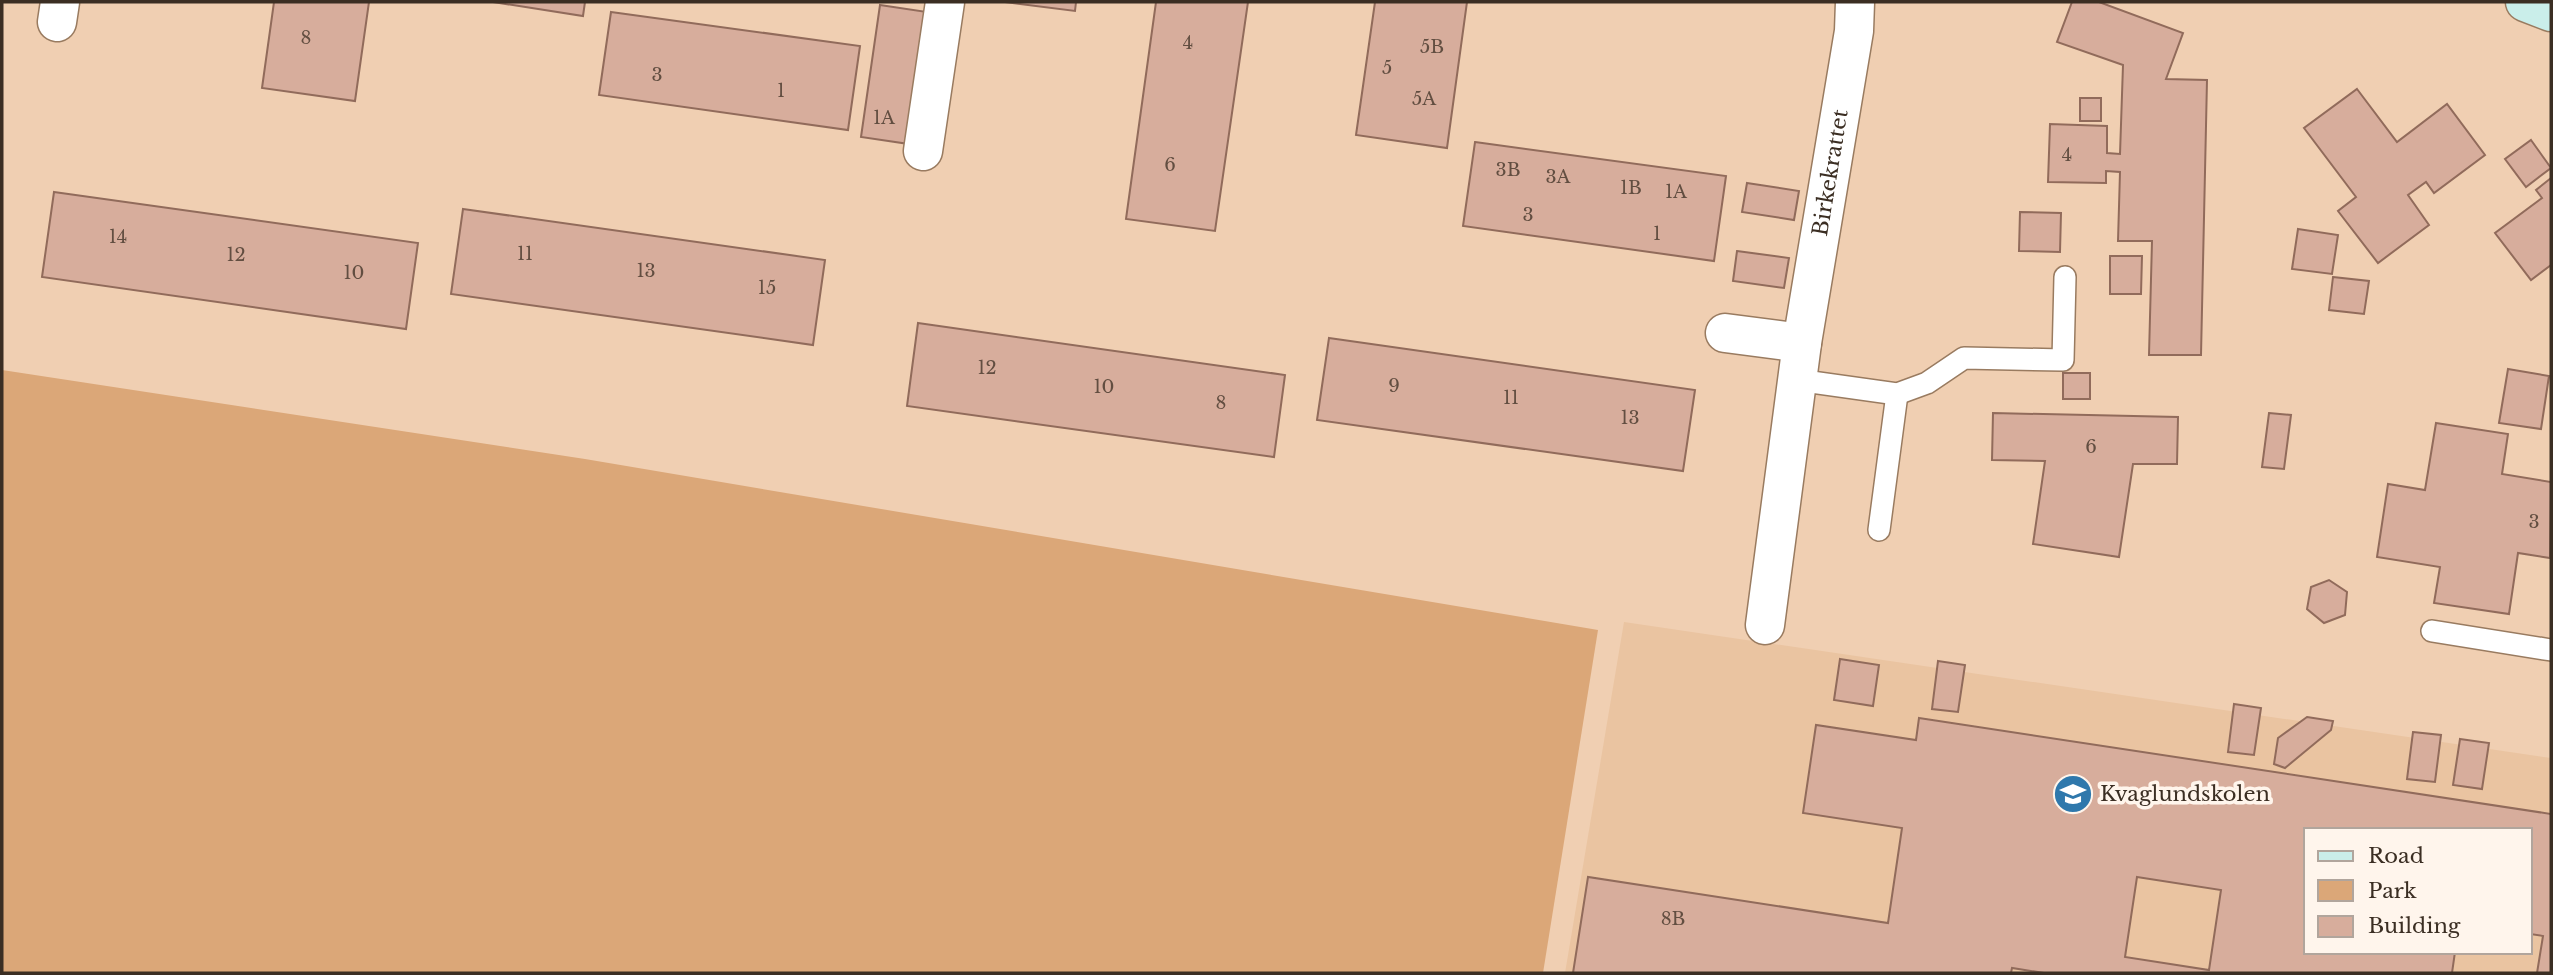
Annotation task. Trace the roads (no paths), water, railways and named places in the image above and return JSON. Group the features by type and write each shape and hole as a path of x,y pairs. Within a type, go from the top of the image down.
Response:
{"street":[{"path":"923,151 945,2"},
{"name":"Birkekrattet","path":"1765,625 1802,343 1854,31 1855,2"},
{"path":"2525,2 2551,12"},
{"path":"1726,333 1802,343"}],"lane":[{"path":"1797,380 1896,394 1927,383 1964,358 2063,360 2065,277"},
{"path":"1879,530 1896,394"},
{"path":"2432,631 2551,650"}],"place":[{"name":"Kvaglundskolen","path":"2073,794"}]}
